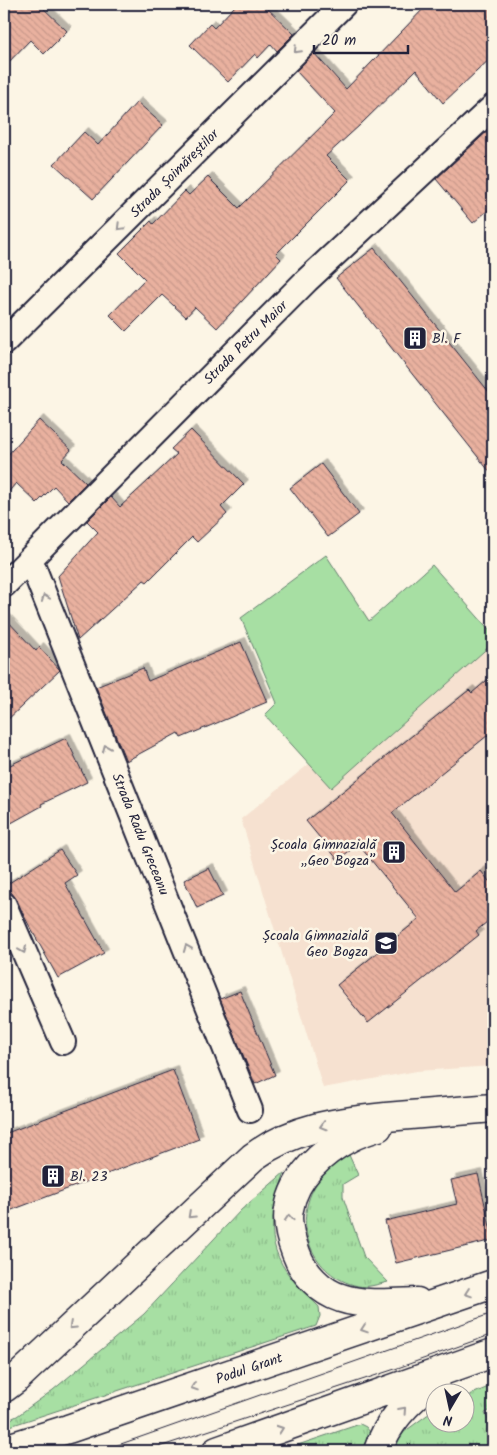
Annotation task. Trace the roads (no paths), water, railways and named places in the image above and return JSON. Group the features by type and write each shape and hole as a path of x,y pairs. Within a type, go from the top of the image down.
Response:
{"main road":[{"path":"4,1388 16,1379 246,1164 266,1148 286,1138 334,1123 493,1108"},
{"path":"406,1115 348,1138 315,1162 298,1185 288,1209 290,1237 301,1265 319,1286 340,1298 373,1303 444,1302"},
{"name":"Podul Grant","path":"4,1449 78,1426 493,1284"},
{"path":"217,1451 493,1353"},
{"path":"378,1451 394,1420 416,1394 453,1367"}],"street":[{"name":"Strada Șoimăreștilor","path":"4,342 344,4"},
{"name":"Strada Petru Maior","path":"4,585 308,280 493,106"},
{"name":"Strada Radu Greceanu","path":"30,559 205,993 250,1110"},
{"path":"4,905 63,1042"}],"tram line":[{"path":"101,1451 493,1313"},
{"path":"147,1451 395,1369 493,1334"}],"place":[{"name":"Bl. F","path":"415,338"},
{"name":"Școala Gimnazială „Geo Bogza”","path":"394,852"},
{"name":"Școala Gimnazială Geo Bogza","path":"386,943"},
{"name":"Bl. 23","path":"53,1176"}]}
